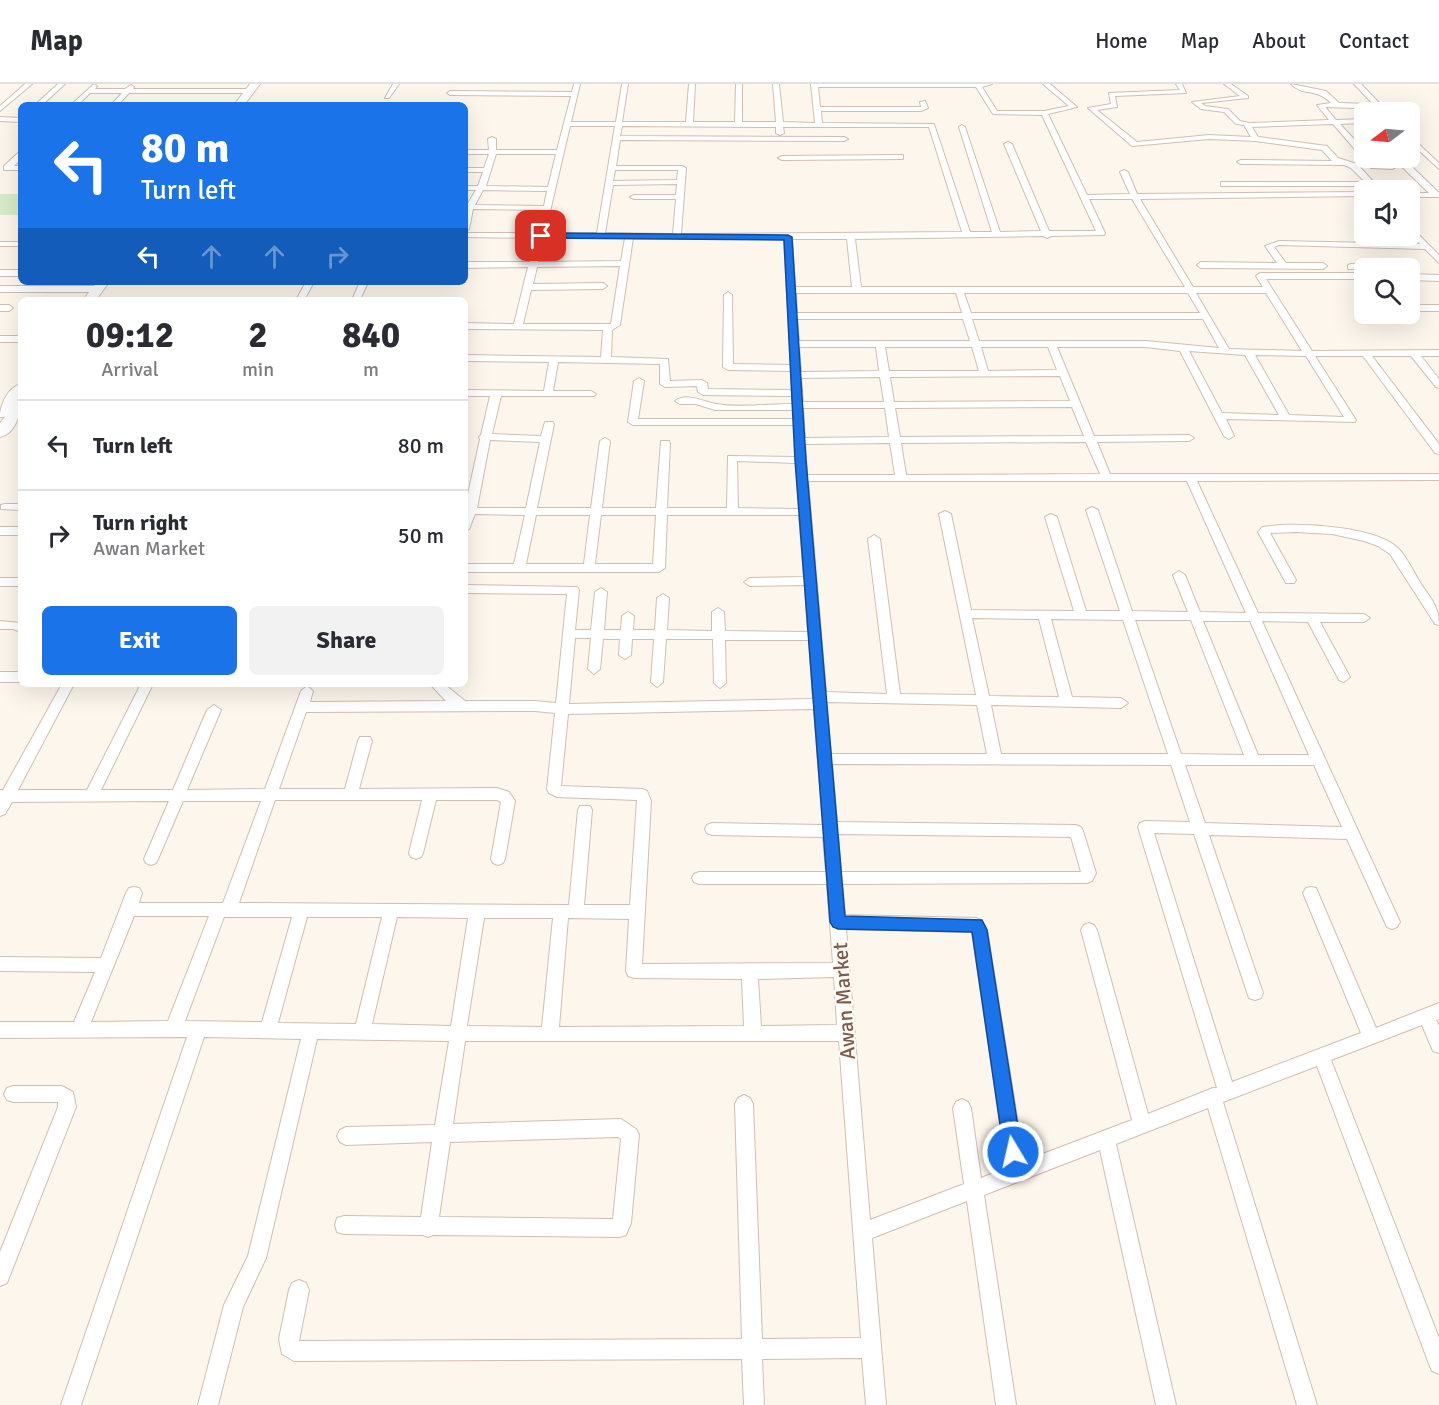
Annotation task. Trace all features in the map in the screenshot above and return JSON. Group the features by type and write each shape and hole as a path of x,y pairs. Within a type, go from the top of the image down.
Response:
{"main road":[{"path":"250,102 264,84"},
{"path":"241,102 253,87"},
{"path":"1,412 18,392"},
{"path":"0,433 18,409"}],"street":[{"path":"0,109 30,84"},
{"path":"41,102 62,84"},
{"path":"77,102 96,84"},
{"path":"117,102 134,84"},
{"path":"387,96 396,84"},
{"path":"518,327 577,84"},
{"path":"601,236 625,84"},
{"path":"689,124 692,84"},
{"path":"738,124 739,84"},
{"path":"776,84 782,160 900,157"},
{"path":"890,84 893,93"},
{"path":"819,125 814,85 978,86 988,84"},
{"path":"1046,84 1073,109"},
{"path":"978,86 995,113 1044,113 1115,106 1111,94 1184,92 1179,84"},
{"path":"1227,84 1246,97 1195,102 1203,108 1226,110 1238,123 1247,125 1354,121"},
{"path":"1294,84 1299,88 1324,92 1338,105"},
{"path":"1357,84 1375,102"},
{"path":"89,91 253,87"},
{"path":"450,93 575,94"},
{"path":"895,101 898,109"},
{"path":"817,110 924,108 923,102"},
{"path":"1354,105 1320,105 1354,143"},
{"path":"1091,108 1135,144 1179,138 1256,139 1324,148 1335,160 1359,171 1367,180"},
{"path":"468,235 851,237 1047,236 1101,233 1044,113"},
{"path":"0,120 18,120"},
{"path":"569,124 932,126 967,236"},
{"path":"1247,125 1256,139"},
{"path":"962,127 998,236"},
{"path":"618,138 844,139"},
{"path":"468,207 481,188 494,152 492,139"},
{"path":"1008,144 1047,236"},
{"path":"1420,148 1439,167"},
{"path":"468,152 562,152"},
{"path":"3,168 18,157"},
{"path":"1241,162 1345,163"},
{"path":"612,168 682,168 677,237"},
{"path":"1408,168 1437,195"},
{"path":"468,170 487,170"},
{"path":"1124,172 1134,195 1226,352"},
{"path":"609,183 681,182"},
{"path":"1224,184 1354,187"},
{"path":"468,188 552,189"},
{"path":"1085,197 1354,194"},
{"path":"1420,195 1437,195"},
{"path":"634,197 680,197"},
{"path":"468,207 548,208"},
{"path":"468,326 608,327 615,325 628,236"},
{"name":"Awan Market","path":"788,237 802,478 876,1405"},
{"path":"851,237 857,290"},
{"path":"1420,239 1439,260"},
{"path":"1283,266 1269,246 1279,243 1354,245"},
{"path":"0,244 18,244"},
{"path":"1376,246 1382,253"},
{"path":"1420,246 1427,246"},
{"path":"468,265 624,263"},
{"path":"1201,265 1354,267"},
{"path":"0,273 18,273"},
{"path":"1219,417 1351,420 1311,353 1268,290 1262,275 1354,276"},
{"path":"1420,277 1439,278"},
{"path":"528,287 603,286"},
{"path":"0,289 100,290"},
{"path":"959,289 984,373"},
{"path":"790,290 1268,290"},
{"path":"728,296 728,367 884,375 1063,373"},
{"path":"1420,308 1439,308"},
{"path":"792,316 1206,316"},
{"path":"606,360 608,327"},
{"path":"0,339 17,339"},
{"path":"1051,343 1106,477"},
{"path":"793,344 1146,344 1184,350 1226,352 1439,352"},
{"path":"880,345 901,478"},
{"path":"1184,350 1229,436"},
{"path":"1248,352 1286,418"},
{"path":"1365,353 1439,451"},
{"path":"1414,353 1439,385"},
{"path":"468,358 665,361 664,384 702,383 704,392 797,407"},
{"path":"548,394 554,360"},
{"path":"639,381 633,422 797,407"},
{"path":"468,393 591,394"},
{"path":"498,393 494,397 468,511 805,512"},
{"path":"680,401 697,401 715,407 1077,404"},
{"path":"519,568 529,511 549,424"},
{"path":"484,437 546,439"},
{"path":"800,441 1190,438"},
{"path":"589,568 605,441"},
{"path":"468,568 659,568 666,443"},
{"path":"733,510 732,458 801,460"},
{"path":"1190,476 1392,922"},
{"path":"802,478 1439,477"},
{"path":"5,507 18,507"},
{"path":"1092,510 1125,616 1255,993"},
{"path":"945,514 995,759"},
{"path":"1051,517 1081,615"},
{"path":"1290,580 1264,532 1266,530 1342,532 1365,535 1383,542 1394,551 1439,621"},
{"path":"0,531 18,531"},
{"path":"874,539 894,699"},
{"path":"1179,575 1253,759"},
{"path":"750,582 810,581"},
{"path":"0,582 18,582"},
{"path":"468,589 573,590 554,789 642,795 644,801 632,968 636,973 842,970"},
{"path":"594,669 601,592"},
{"path":"1423,595 1439,595"},
{"path":"657,682 658,636 663,598"},
{"path":"718,612 720,683"},
{"path":"966,614 1364,618"},
{"path":"625,655 628,615"},
{"path":"1044,615 1066,700"},
{"path":"1312,618 1344,677"},
{"path":"0,625 18,627"},
{"path":"569,634 719,638 815,636"},
{"path":"0,677 18,676"},
{"path":"0,810 4,796 66,687"},
{"path":"91,797 146,687"},
{"path":"439,687 455,702 464,706"},
{"path":"173,1030 224,910 307,691"},
{"path":"301,707 535,706 562,709 894,699 1066,700 1121,703"},
{"path":"151,859 214,710"},
{"path":"350,795 364,741"},
{"path":"825,759 1320,760"},
{"path":"4,796 177,797 269,794 504,796 508,801 498,859"},
{"path":"416,853 430,794"},
{"path":"550,1035 585,810"},
{"path":"1307,1405 1145,827 1352,833"},
{"path":"699,878 1081,878 1088,877 1089,873 1076,831 712,829"},
{"path":"79,1030 134,893"},
{"path":"1311,893 1371,1036"},
{"path":"129,909 636,912"},
{"path":"268,1029 302,909"},
{"path":"362,1033 391,911"},
{"path":"428,1228 477,911"},
{"path":"838,922 976,925 979,930 1017,1174"},
{"path":"1089,930 1143,1126"},
{"path":"0,964 106,965"},
{"path":"747,972 750,977 753,1033"},
{"path":"863,1232 1143,1126 1219,1093 1432,1014 1439,1045"},
{"path":"71,1405 198,1029"},
{"path":"0,1030 268,1029 362,1033 460,1032 550,1035 846,1033"},
{"path":"208,1405 234,1305 257,1258 311,1031"},
{"path":"1321,1055 1439,1364"},
{"path":"0,1276 67,1107 67,1098 62,1094 13,1094"},
{"path":"744,1104 754,1348 754,1405"},
{"path":"962,1108 1006,1405"},
{"path":"344,1225 428,1228 612,1230 619,1228 622,1223 630,1135 621,1128 346,1136"},
{"path":"1106,1139 1166,1405"},
{"path":"299,1290 289,1340 289,1347 294,1351 871,1348"}],"green space":[{"path":"0,194 18,194 18,215 0,215"}],"route":[{"path":"541,236 788,237 801,460 838,922 976,925 979,930 1013,1152"}]}
